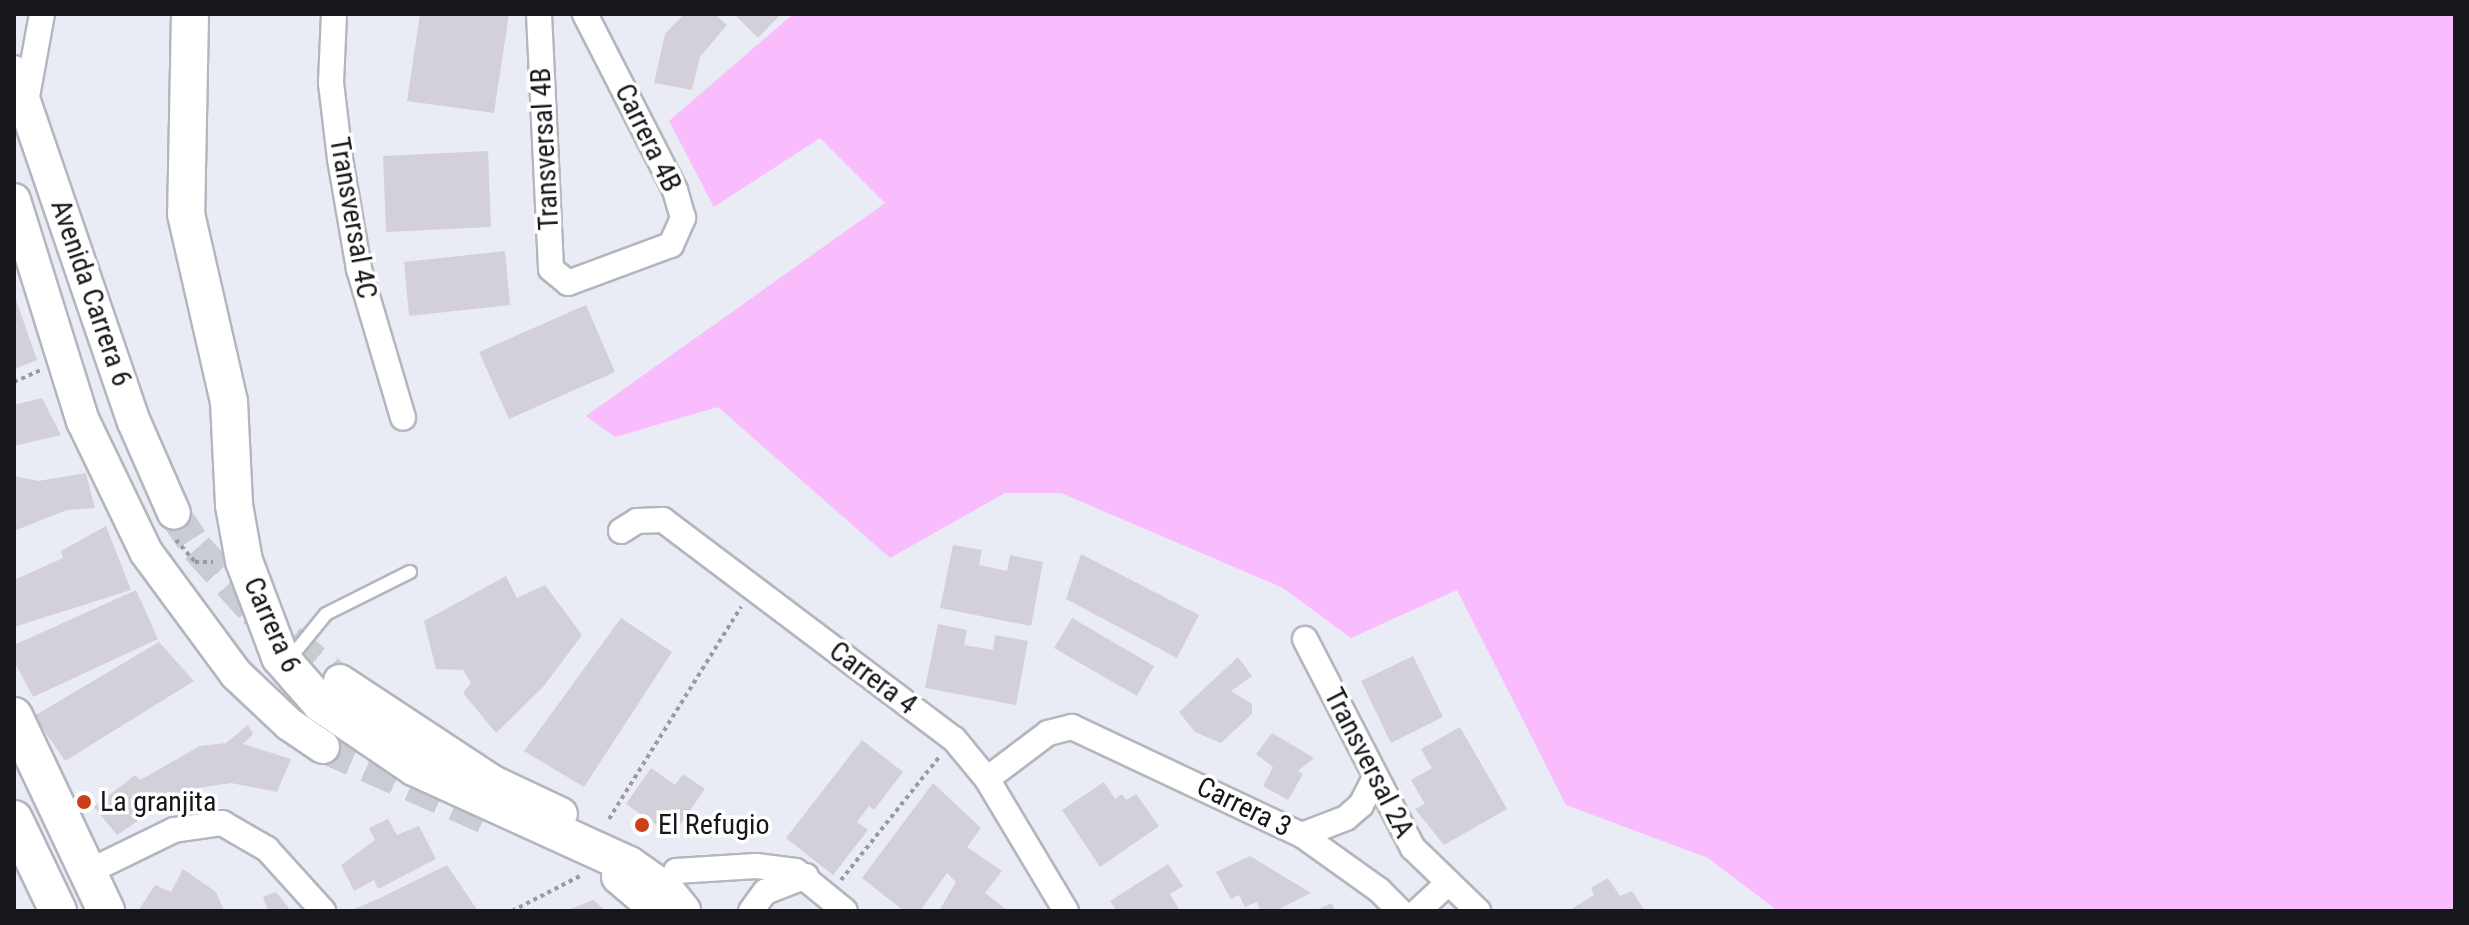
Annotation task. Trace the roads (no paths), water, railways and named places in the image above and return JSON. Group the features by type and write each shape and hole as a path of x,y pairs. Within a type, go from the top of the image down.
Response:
{"main road":[{"name":"Carrera 6","path":"190,14 185,123 186,214 229,402 234,505 244,561 285,665 306,691 345,721 430,776 629,865 657,884 682,911"},
{"name":"Avenida Carrera 6","path":"14,72 134,422 174,526"},
{"name":"Avenida Carrera 6","path":"14,200 79,411 146,552 236,674 289,724 323,747"},
{"path":"340,681 493,782 561,814 624,838 676,871 707,911"},
{"path":"14,716 90,871 106,911"},
{"path":"465,790 561,814"},
{"path":"14,819 58,911"},
{"path":"513,829 598,867 651,902"}],"street":[{"path":"26,102 42,14"},
{"name":"Transversal 4C","path":"334,14 331,83 359,269 403,418"},
{"name":"Transversal 4B","path":"539,14 551,269 562,281"},
{"name":"Carrera 4B","path":"562,281 575,283 671,245 683,218 675,190 585,14"},
{"name":"Carrera 4","path":"621,531 637,521 663,520 954,739 987,779 1066,911"},
{"name":"Transversal 2A","path":"1305,639 1413,848 1478,911"},
{"name":"Carrera 3","path":"987,779 1048,733 1072,727 1302,835 1379,890 1400,911"},
{"path":"1302,835 1346,818 1361,805 1375,777"},
{"path":"90,871 174,830 222,823 267,849 323,911"},
{"path":"676,871 756,866 806,876 838,903"},
{"path":"751,911 765,892 806,876"},
{"path":"1418,911 1447,884"}],"lane":[{"path":"285,665 326,614 410,572"}],"tunnel":[{"path":"174,513 197,548 253,610 340,681"},
{"path":"323,747 499,824"}],"place":[{"name":"La granjita","path":"84,802"},
{"name":"El Refugio","path":"642,825"}]}
